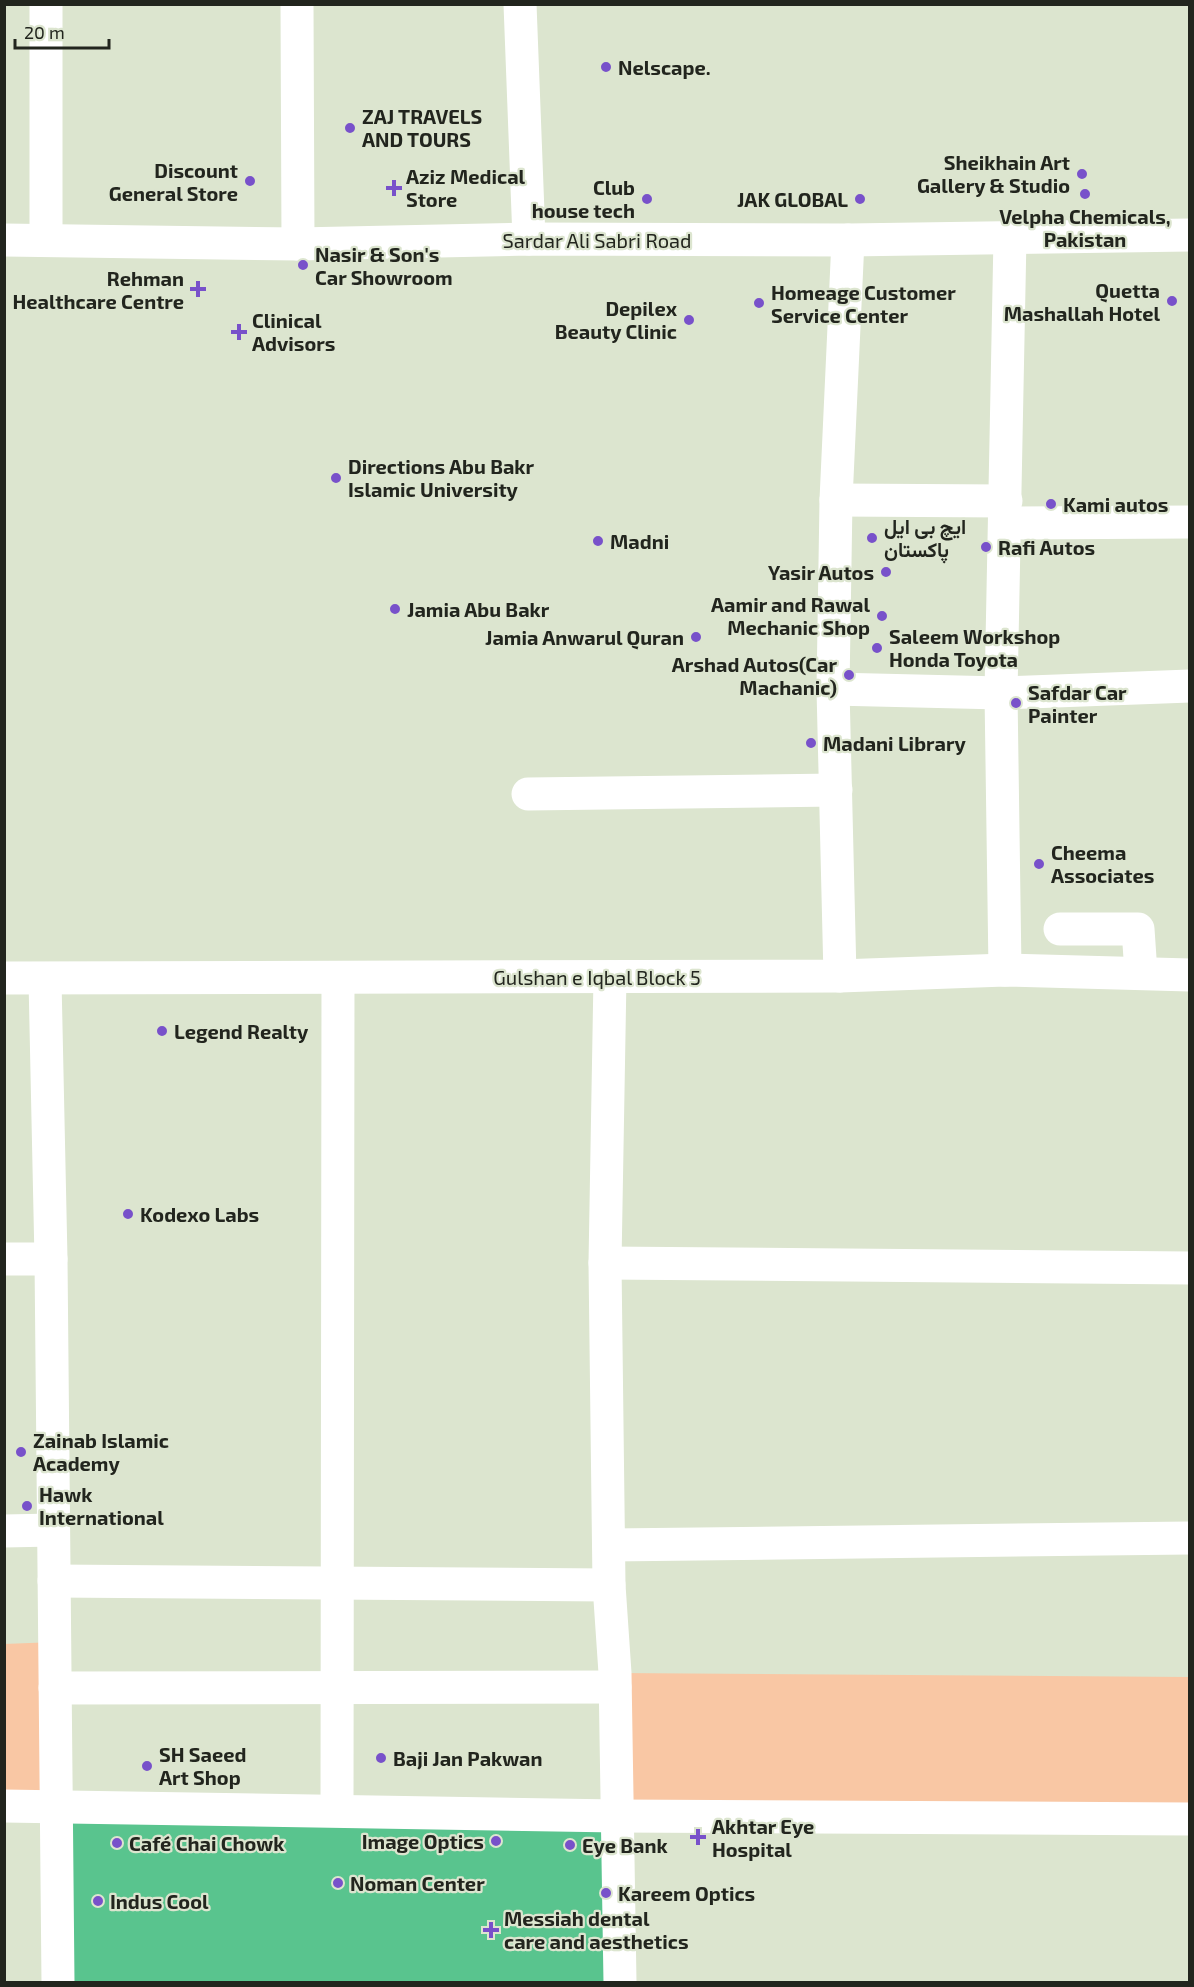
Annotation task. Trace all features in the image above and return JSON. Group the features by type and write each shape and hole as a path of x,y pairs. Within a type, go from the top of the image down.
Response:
{"street":[{"path":"46,4 46,240"},
{"path":"297,4 298,244"},
{"path":"520,4 529,239"},
{"name":"Sardar Ali Sabri Road","path":"4,240 298,244 529,239 848,240 1190,235"},
{"path":"1005,970 1001,693 1011,237"},
{"path":"840,976 833,689 836,500 848,240"},
{"path":"836,500 1190,522"},
{"path":"833,689 1001,693 1190,686"},
{"path":"528,794 836,790"},
{"path":"1060,929 1138,929 1141,973"},
{"name":"Gulshan e Iqbal Block 5","path":"4,978 45,980 840,976 1005,970 1190,975"},
{"path":"609,977 605,1263 609,1585 615,1687 620,1983"},
{"path":"337,1809 338,978"},
{"path":"45,980 51,1259 58,1983"},
{"path":"4,1258 51,1259"},
{"path":"605,1263 1190,1268"},
{"path":"4,1531 53,1530"},
{"path":"610,1545 1190,1538"},
{"path":"54,1581 609,1585"},
{"path":"55,1688 615,1687"},
{"path":"4,1806 337,1809 617,1816 1190,1819"}],"shaded area":[{"path":"55,1642 57,1811 5,1811 4,1644"},
{"path":"615,1673 1189,1677 1189,1819 616,1817"}],"building":[{"name":"Noman Center","path":"57,1811 616,1817 622,1982 59,1982"}],"place":[{"name":"Nelscape.","path":"606,67"},
{"name":"ZAJ TRAVELS AND TOURS","path":"350,128"},
{"name":"Sheikhain Art Gallery & Studio","path":"1082,174"},
{"name":"Discount General Store","path":"250,181"},
{"name":"Aziz Medical Store","path":"394,188"},
{"name":"Velpha Chemicals, Pakistan","path":"1085,194"},
{"name":"Club house tech","path":"647,199"},
{"name":"JAK GLOBAL","path":"860,199"},
{"name":"Nasir & Son's Car Showroom","path":"303,265"},
{"name":"Rehman Healthcare Centre","path":"198,289"},
{"name":"Quetta Mashallah Hotel","path":"1172,301"},
{"name":"Homeage Customer Service Center","path":"759,303"},
{"name":"Depilex Beauty Clinic","path":"689,320"},
{"name":"Clinical Advisors","path":"239,332"},
{"name":"Directions Abu Bakr Islamic University","path":"336,478"},
{"name":"Kami autos","path":"1051,504"},
{"name":"ایچ بی ایل پاکستان","path":"872,538"},
{"name":"Madni","path":"598,541"},
{"name":"Rafi Autos","path":"986,547"},
{"name":"Yasir Autos","path":"886,572"},
{"name":"Jamia Abu Bakr","path":"395,609"},
{"name":"Aamir and Rawal Mechanic Shop","path":"882,616"},
{"name":"Jamia Anwarul Quran","path":"696,637"},
{"name":"Saleem Workshop Honda Toyota","path":"877,648"},
{"name":"Arshad Autos(Car Machanic)","path":"849,675"},
{"name":"Safdar Car Painter","path":"1016,703"},
{"name":"Madani Library","path":"811,743"},
{"name":"Cheema Associates","path":"1039,864"},
{"name":"Legend Realty","path":"162,1031"},
{"name":"Kodexo Labs","path":"128,1214"},
{"name":"Zainab Islamic Academy","path":"21,1452"},
{"name":"Hawk International","path":"27,1506"},
{"name":"Baji Jan Pakwan","path":"381,1758"},
{"name":"SH Saeed Art Shop","path":"147,1766"},
{"name":"Akhtar Eye Hospital","path":"698,1837"},
{"name":"Image Optics","path":"496,1841"},
{"name":"Café Chai Chowk","path":"117,1843"},
{"name":"Eye Bank","path":"570,1845"},
{"name":"Noman Center","path":"338,1883"},
{"name":"Kareem Optics","path":"606,1893"},
{"name":"Indus Cool","path":"98,1901"},
{"name":"Messiah dental care and aesthetics","path":"491,1930"}]}
